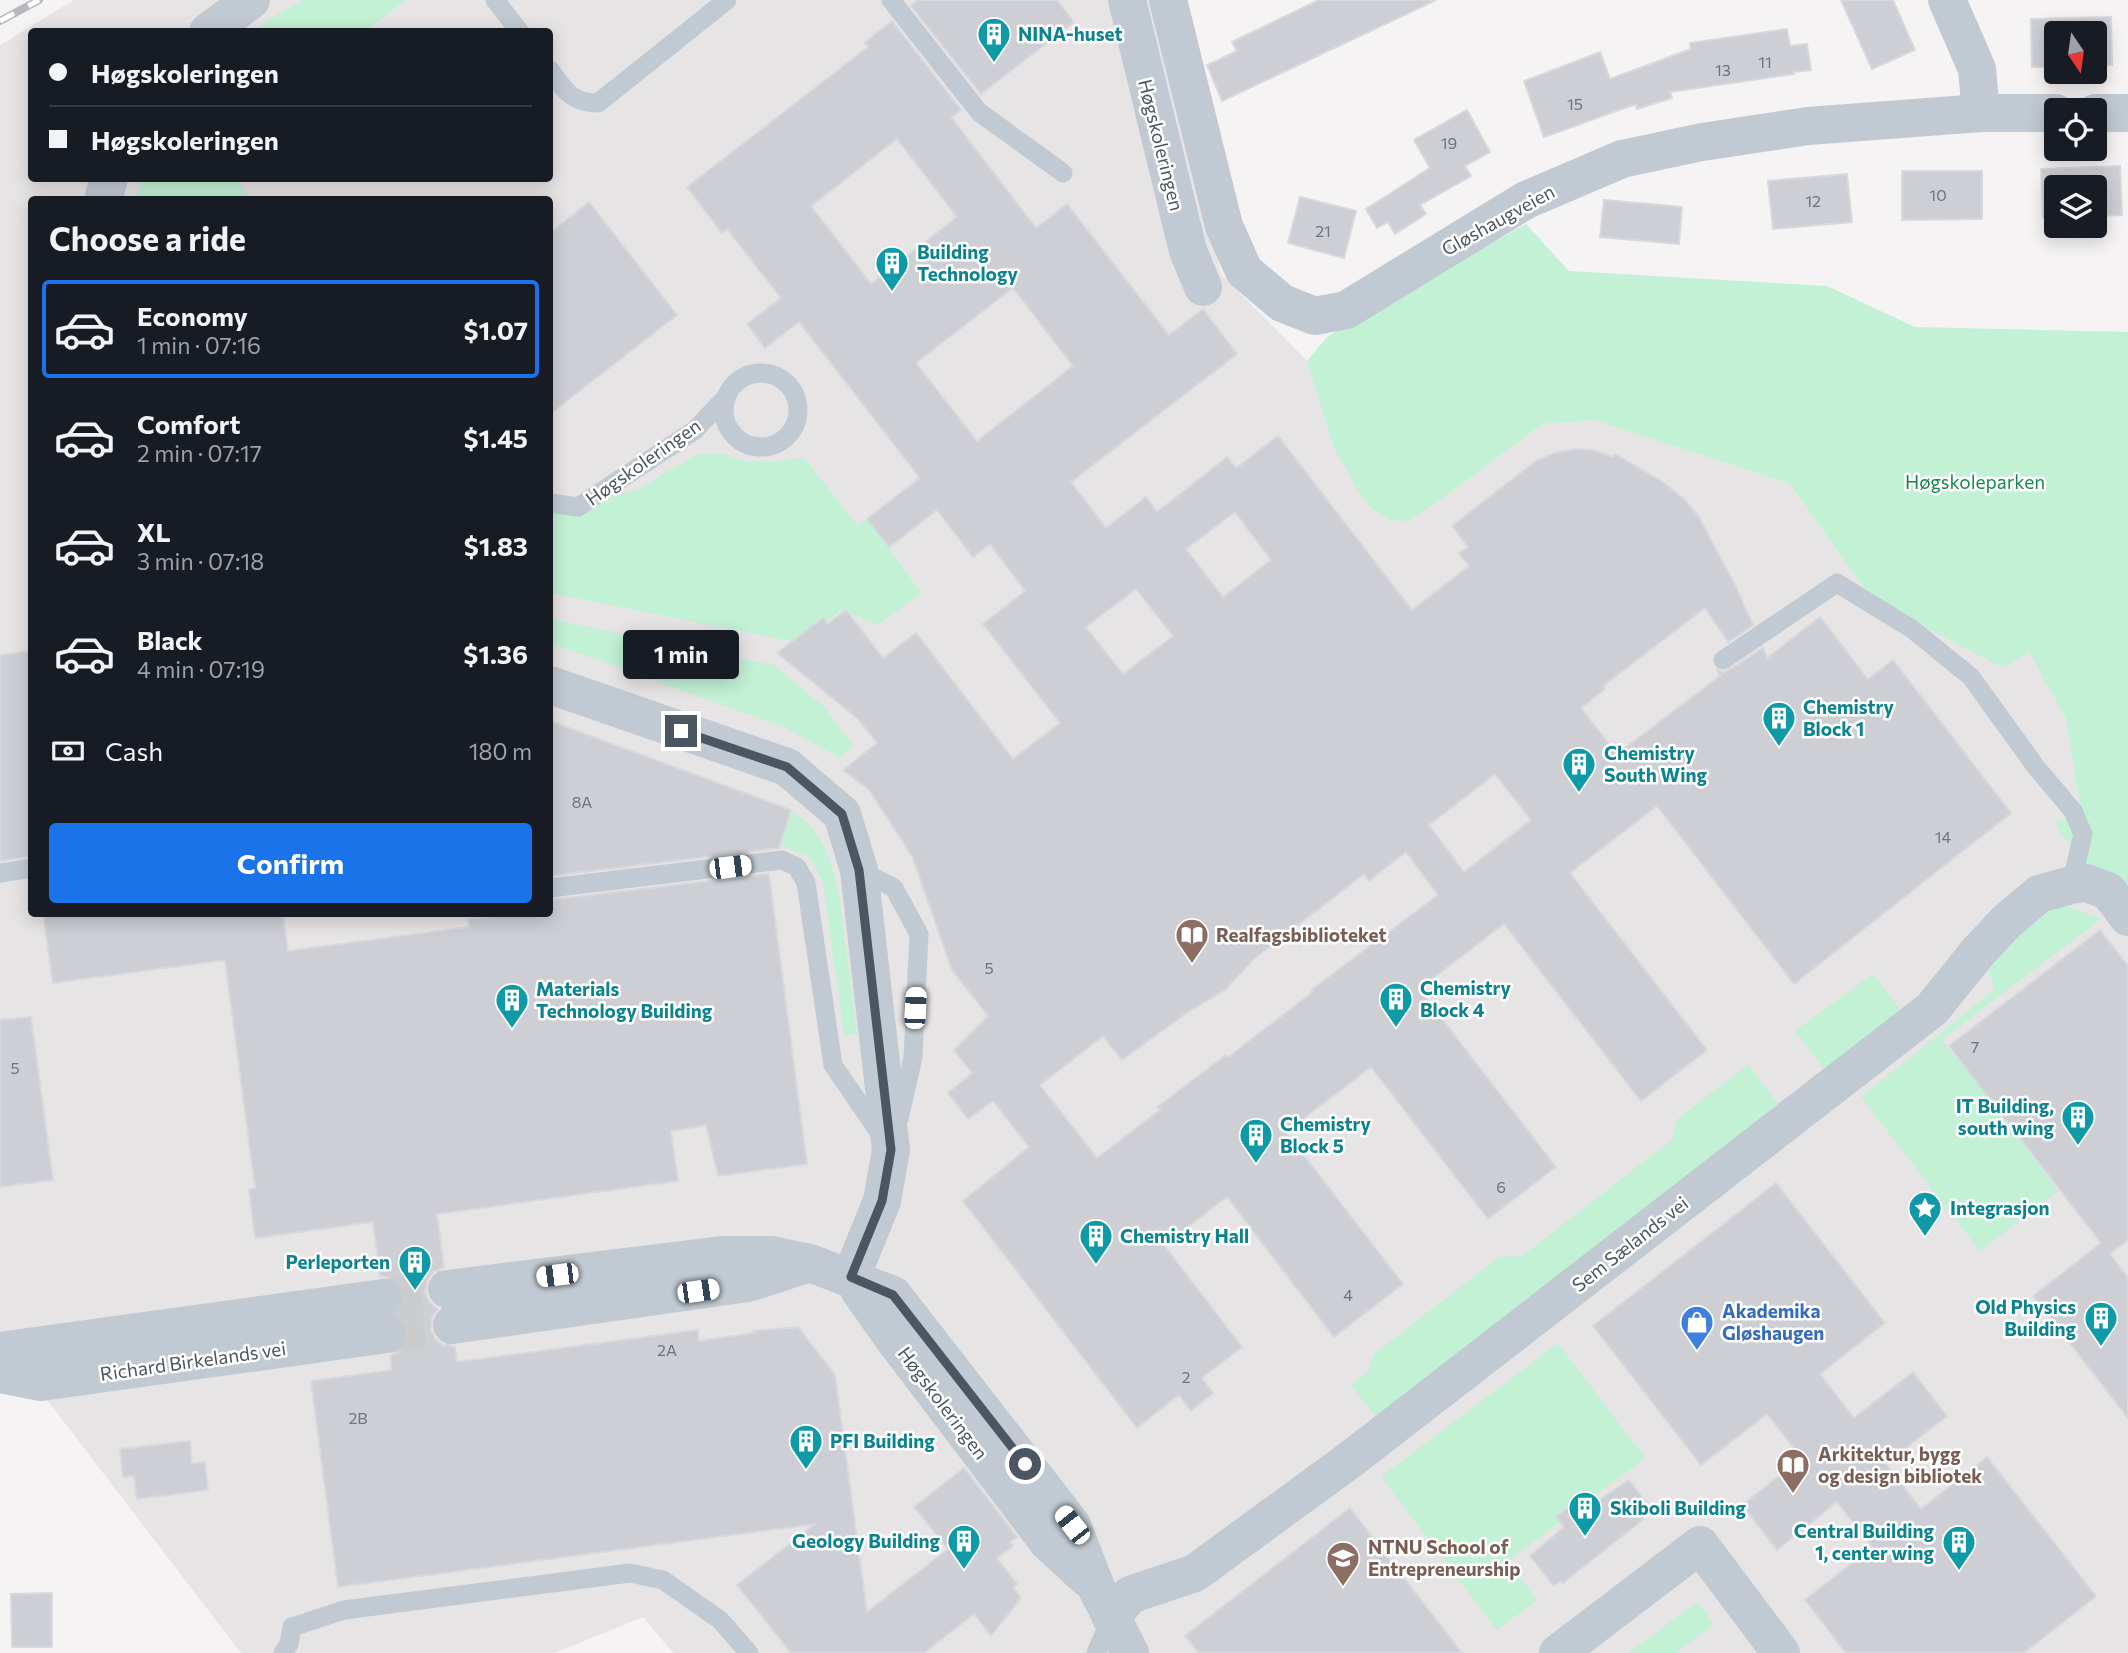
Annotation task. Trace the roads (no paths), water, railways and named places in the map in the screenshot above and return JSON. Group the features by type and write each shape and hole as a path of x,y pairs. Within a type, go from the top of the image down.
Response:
{"street":[{"path":"213,28 251,0"},
{"name":"Høgskoleringen","path":"1127,0 1188,251 1203,287"},
{"name":"Gløshaugveien","path":"1168,0 1224,226 1244,271 1282,303 1315,316 1346,310 1526,200 1622,159 1702,142 1808,126 1981,113 2044,113"},
{"path":"1947,0 1977,69 1981,113"},
{"path":"2107,113 2128,113"},
{"path":"450,1307 722,1255 772,1255 810,1263 851,1277 882,1201 891,1150 859,870 842,814 787,767 553,686"},
{"name":"Sem Sælands vei","path":"1103,1603 1195,1573 1381,1437 1932,1009 1978,952 2006,922 2039,894 2086,883 2108,891 2128,917"},
{"name":"Høgskoleringen","path":"851,1277 893,1295 1072,1525 1103,1603 1130,1653"},
{"name":"Richard Birkelands vei","path":"0,1374 41,1382 385,1316 18,1349"},
{"path":"1558,1653 1700,1545 1781,1653"}],"lane":[{"path":"495,0 517,28"},
{"path":"553,74 568,93 582,103 598,103 727,0"},
{"path":"891,0 979,111 1063,173"},
{"name":"Høgskoleringen","path":"553,503 578,507 695,430 727,396"},
{"path":"1723,660 1837,583 1912,629 1971,677 2035,767 2073,811 2083,834 2071,885"},
{"path":"553,888 782,860 797,867 806,883 817,941 833,1065 891,1150"},
{"path":"0,873 28,869"},
{"path":"859,870 894,888 919,934 913,1057 891,1150"},
{"path":"283,1653 289,1644 292,1627 344,1610 630,1573 663,1580 719,1620 749,1653"},
{"path":"1096,1653 1103,1603"}],"tunnel":[{"path":"383,1298 447,1289"},
{"path":"387,1334 452,1325"}],"railway":[{"path":"0,21 39,0"}],"place":[{"name":"NINA-huset","path":"994,64"},
{"name":"Building Technology","path":"892,293"},
{"name":"Chemistry Block 1","path":"1779,748"},
{"name":"Chemistry South Wing","path":"1579,794"},
{"name":"Realfagsbiblioteket","path":"1192,965"},
{"name":"Chemistry Block 4","path":"1396,1029"},
{"name":"Materials Technology Building","path":"512,1030"},
{"name":"IT Building, south wing","path":"2078,1147"},
{"name":"Chemistry Block 5","path":"1256,1165"},
{"name":"Integrasjon","path":"1925,1238"},
{"name":"Chemistry Hall","path":"1096,1266"},
{"name":"Perleporten","path":"415,1292"},
{"name":"Old Physics Building","path":"2101,1348"},
{"name":"Akademika Gløshaugen","path":"1697,1352"},
{"name":"PFI Building","path":"806,1471"},
{"name":"Arkitektur, bygg og design bibliotek","path":"1793,1495"},
{"name":"Skiboli Building","path":"1585,1538"},
{"name":"Geology Building","path":"964,1571"},
{"name":"Central Building 1, center wing","path":"1959,1572"},
{"name":"NTNU School of Entrepreneurship","path":"1343,1588"}],"park label":[{"name":"Høgskoleparken","path":"1975,482"}]}
